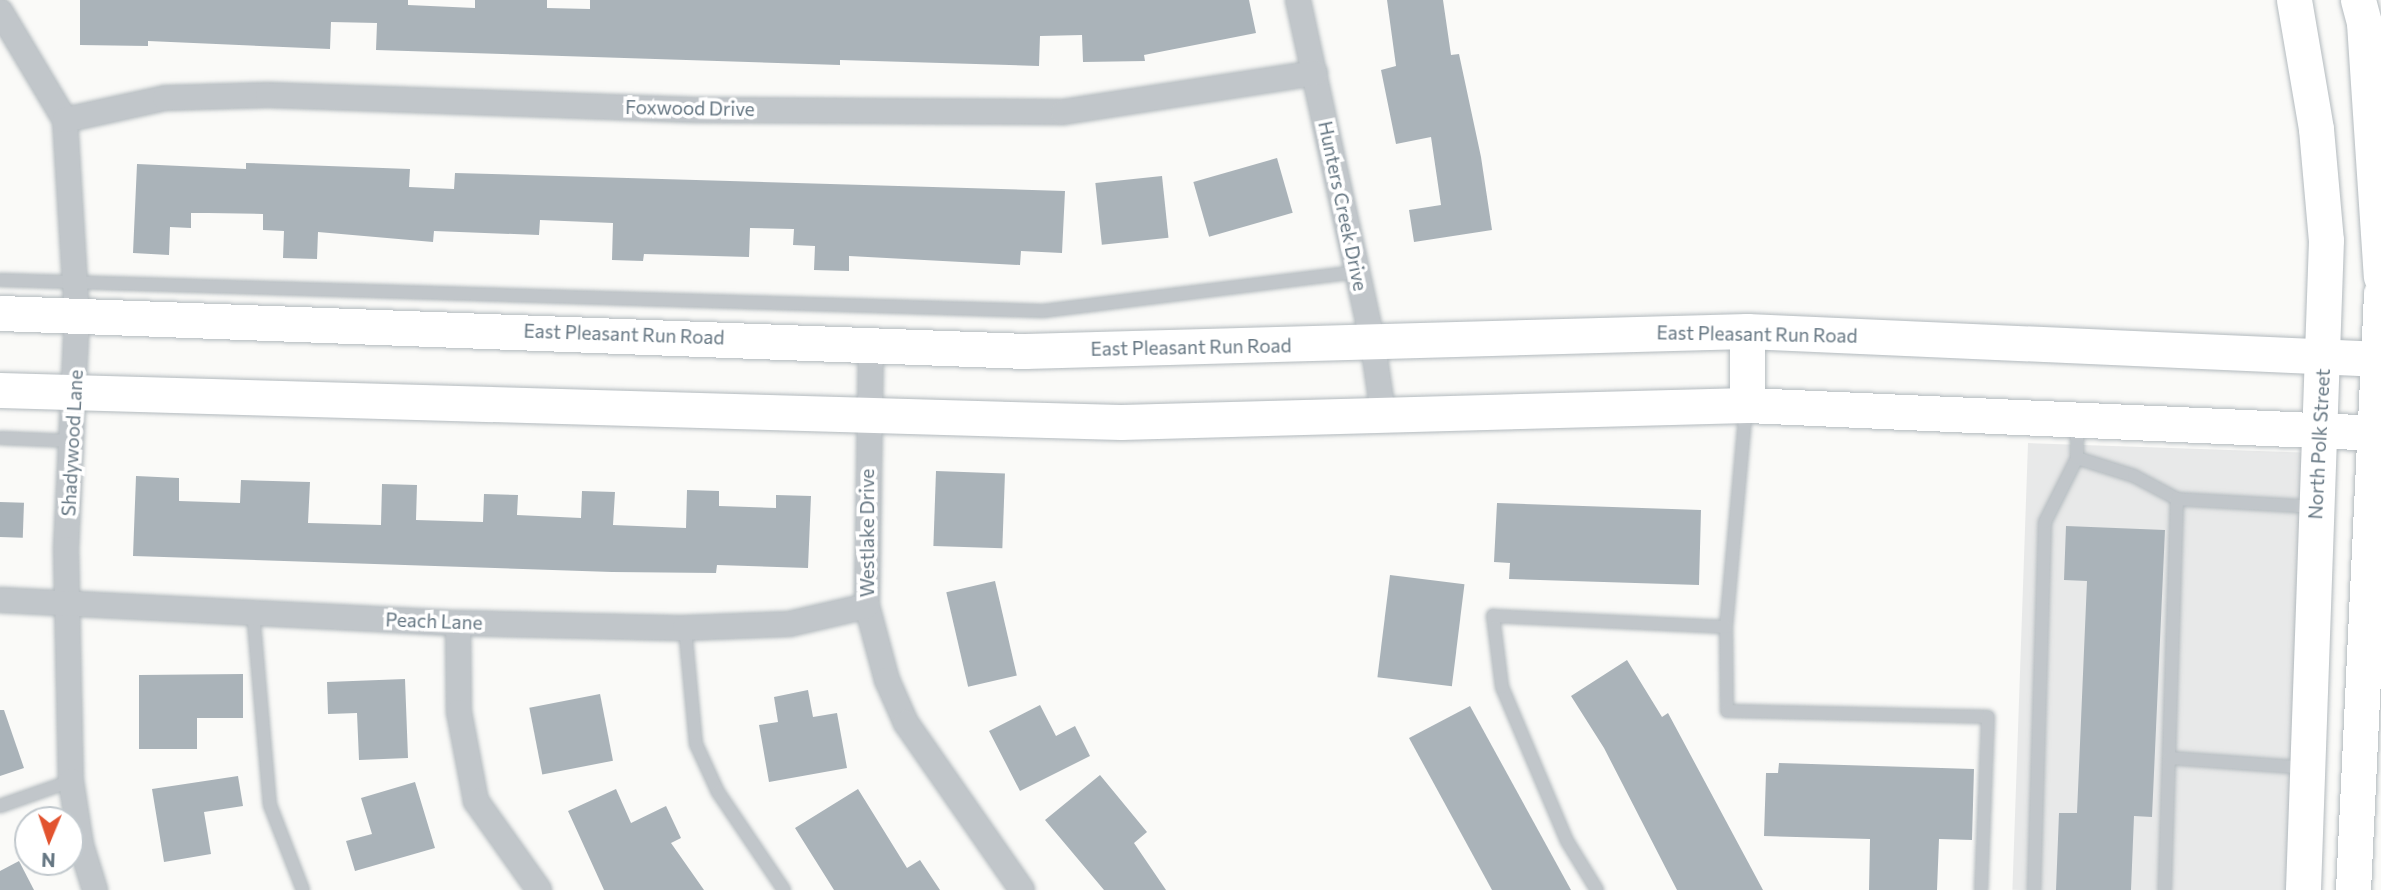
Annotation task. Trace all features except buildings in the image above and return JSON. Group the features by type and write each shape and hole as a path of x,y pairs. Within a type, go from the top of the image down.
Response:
{"main road":[{"name":"North Polk Street","path":"2294,0 2316,129 2326,240 2303,890"},
{"path":"2358,0 2374,65 2381,276"},
{"path":"2353,890 2363,769 2378,433 2381,294"},
{"name":"East Pleasant Run Road","path":"0,313 1025,351 1373,345 1746,331 2379,359"},
{"path":"1746,331 1746,405"},
{"path":"0,390 1121,422 1746,405 2378,433"},
{"path":"2307,768 2363,769"}],"street":[{"name":"Hunters Creek Drive","path":"1298,0 1373,345 1383,414"},
{"name":"Shadywood Lane","path":"0,11 65,120 77,316 76,392 66,549 71,781 80,845 95,890"},
{"name":"Foxwood Drive","path":"65,120 165,98 268,95 696,110 1063,112 1315,73"},
{"name":"Westlake Drive","path":"872,344 867,606 887,680 906,723 1022,890"},
{"name":"Peach Lane","path":"0,600 458,623 685,628 789,624 867,606"},
{"path":"458,623 459,712 476,801 539,890"}],"lane":[{"path":"0,280 1043,311 1357,272"},
{"path":"1746,405 1726,627 1727,711 1988,717 1981,890"},
{"path":"2034,890 2045,522 2077,458 2077,420"},
{"path":"0,438 73,441"},
{"path":"2077,458 2134,477 2177,499 2315,507"},
{"path":"2165,890 2177,499"},
{"path":"253,612 270,805 303,890"},
{"path":"1597,890 1567,841 1502,687 1493,616 1726,627"},
{"path":"685,628 696,744 718,792 784,890"},
{"path":"2169,758 2307,768"},
{"path":"0,806 71,781"}],"shaded area":[{"path":"2028,443 2303,453 2288,890 2012,890"}]}
